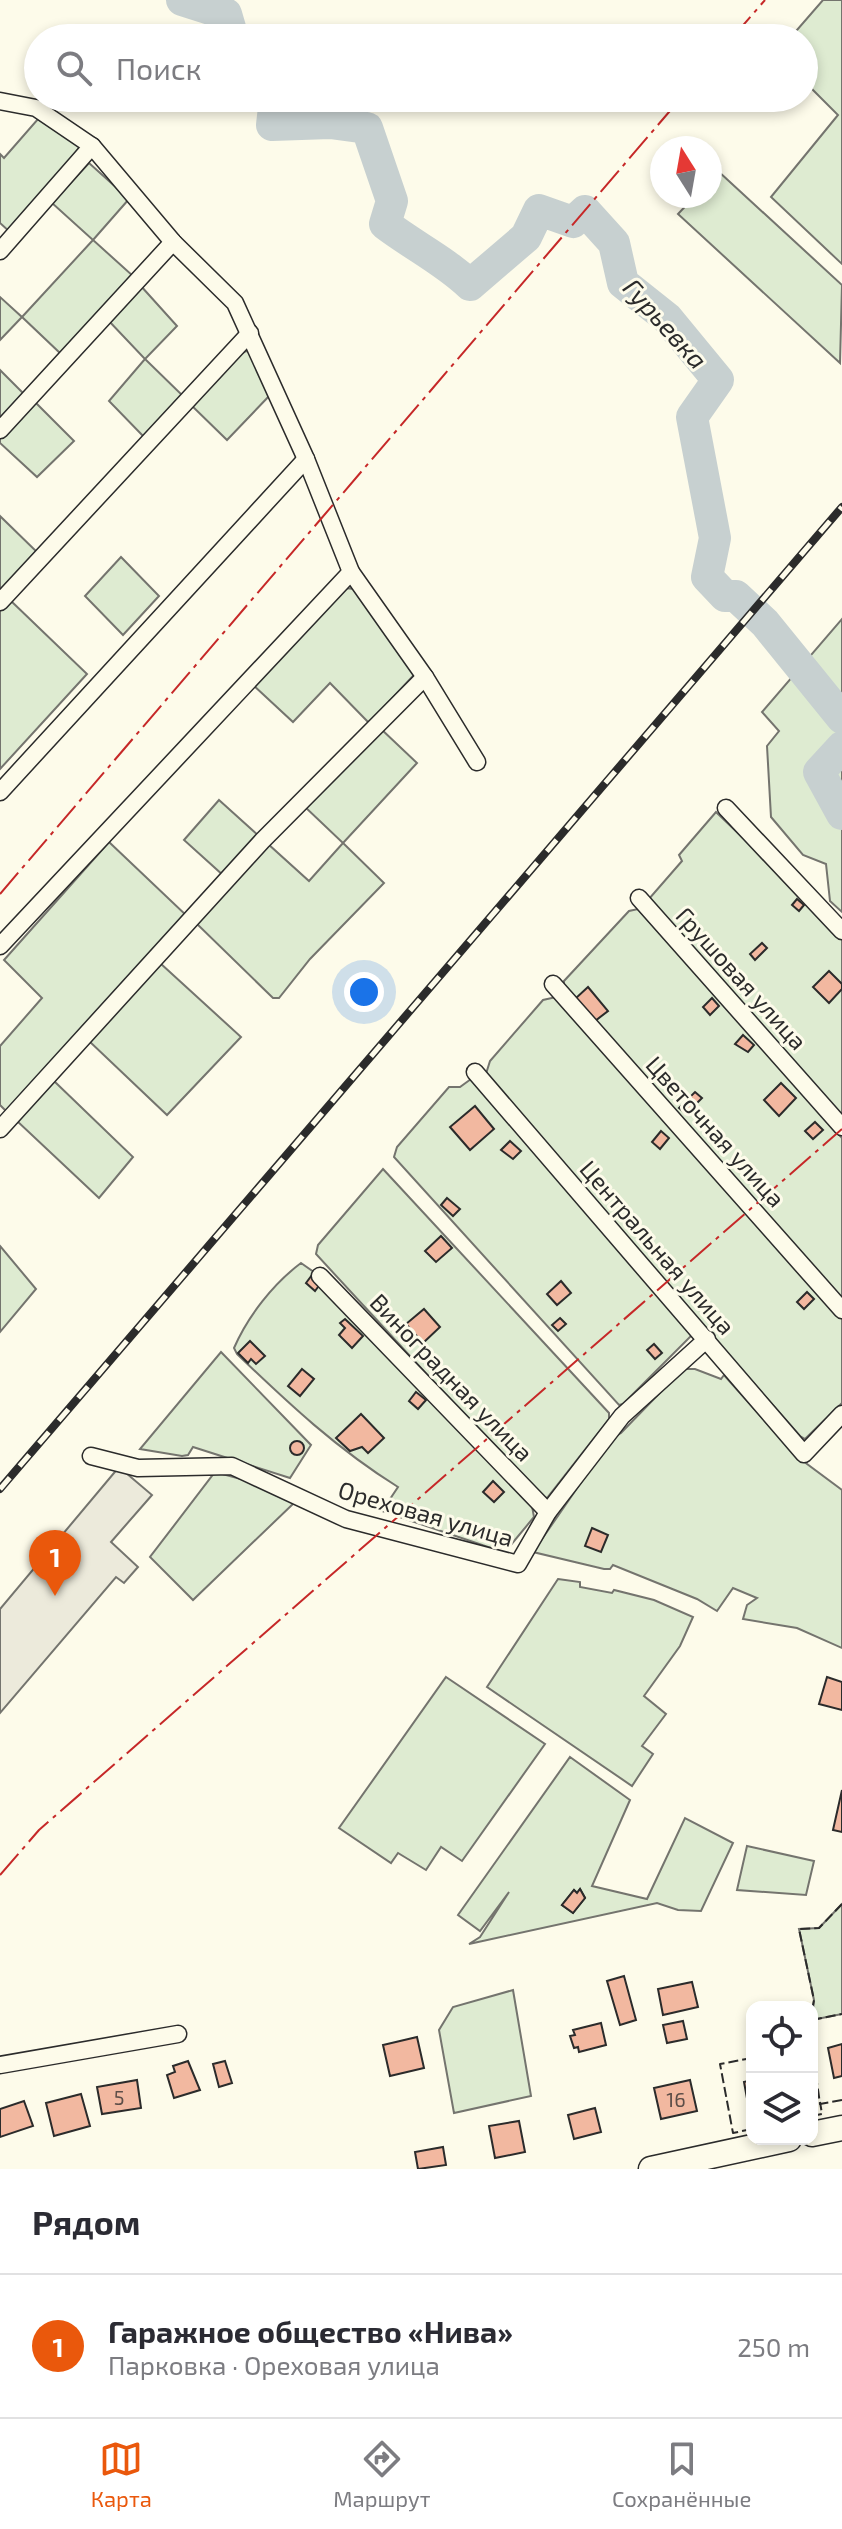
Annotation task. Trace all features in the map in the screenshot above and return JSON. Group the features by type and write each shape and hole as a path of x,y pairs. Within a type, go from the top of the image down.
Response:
{"main road":[{"path":"818,2133 842,2128"},
{"path":"651,2169 761,2145"}],"street":[{"path":"0,101 24,106"},
{"path":"42,112 92,146 173,242 235,303 306,459 351,572 425,677 477,762"},
{"path":"0,251 92,146"},
{"path":"0,430 173,242"},
{"path":"0,602 250,333"},
{"path":"0,792 306,459"},
{"path":"0,946 351,572"},
{"path":"0,1129 262,841 425,677"},
{"path":"726,808 842,931"},
{"name":"Грушовая улица","path":"639,898 842,1127"},
{"name":"Цветочная улица","path":"553,984 842,1310"},
{"name":"Центральная улица","path":"475,1072 804,1454 842,1414"},
{"name":"Виноградная улица","path":"320,1276 548,1512"},
{"path":"548,1512 622,1416 707,1339"},
{"name":"Ореховая улица","path":"91,1456 138,1468 232,1466 346,1519 518,1564 548,1512"},
{"path":"0,2065 178,2034"}],"green space":[{"path":"823,0 842,0 842,264 771,197 838,115 818,95 818,24 802,24"},
{"path":"38,119 81,145 45,195 11,233 0,223 0,154 4,158"},
{"path":"89,163 129,199 93,240 52,203"},
{"path":"722,175 842,285 840,363 678,214 684,208 722,208"},
{"path":"93,240 133,276 61,354 22,317"},
{"path":"140,285 177,326 145,359 107,319"},
{"path":"0,297 22,317 0,340"},
{"path":"246,351 251,352 271,394 227,440 189,403 233,358"},
{"path":"145,359 183,396 145,438 109,401"},
{"path":"0,370 25,395 0,422"},
{"path":"33,400 74,441 37,477 0,443 0,438"},
{"path":"0,516 39,554 4,593 0,590"},
{"path":"121,557 159,596 123,635 85,596"},
{"path":"344,588 355,589 414,670 413,676 369,723 330,683 293,722 253,685"},
{"path":"10,600 87,674 0,769 0,611"},
{"path":"842,619 842,912 830,901 826,864 803,855 771,817 767,746 779,731 762,712"},
{"path":"380,728 417,763 343,843 304,806"},
{"path":"219,800 260,837 224,876 184,840"},
{"path":"716,812 842,933 842,1121 648,900 682,861 679,855"},
{"path":"109,842 188,917 8,1113 0,1105 0,1046 42,998 4,960"},
{"path":"343,843 384,883 310,959 279,998 273,998 196,923 268,844 309,881"},
{"path":"638,909 842,1138 842,1300 564,989 564,981 629,911"},
{"path":"160,963 241,1037 167,1115 89,1041"},
{"path":"556,997 842,1319 842,1403 805,1439 485,1077 490,1061 543,1000"},
{"path":"471,1079 692,1335 623,1404 619,1405 394,1157 397,1147 449,1087 460,1087"},
{"path":"54,1081 133,1157 99,1198 17,1121"},
{"path":"383,1169 609,1413 609,1419 547,1498 539,1496 316,1254 318,1245"},
{"path":"0,1246 36,1289 0,1332"},
{"path":"301,1263 321,1277 532,1506 534,1517 510,1546 503,1547 509,1540 504,1536 494,1549 382,1511 398,1487 294,1408 237,1354 234,1348 254,1313 271,1291"},
{"path":"221,1352 311,1445 290,1478 193,1447 188,1455 182,1456 140,1449"},
{"path":"683,1369 695,1369 721,1379 724,1375 795,1455 842,1490 842,1648 797,1628 743,1619 747,1605 757,1598 733,1588 717,1611 697,1599 613,1565 610,1569 604,1569 533,1552 611,1439 621,1433"},
{"path":"215,1472 252,1482 295,1502 193,1600 150,1557"},
{"path":"558,1579 580,1582 580,1587 612,1593 614,1590 654,1600 693,1617 680,1646 644,1696 666,1714 642,1746 653,1754 632,1786 487,1687"},
{"path":"446,1677 545,1744 462,1861 441,1847 426,1870 398,1853 391,1863 339,1828"},
{"path":"570,1757 630,1800 592,1886 647,1899 685,1818 733,1843 701,1911 678,1910 657,1903 469,1944 480,1937 509,1892 480,1931 458,1915"},
{"path":"747,1846 814,1861 806,1895 737,1890"},
{"path":"842,1904 842,2014 818,2019 818,2001 814,2001 799,1929 819,1928"},
{"path":"513,1990 531,2096 454,2113 439,2030 453,2007"}],"shaded area":[{"path":"119,1467 152,1495 111,1542 138,1567 124,1583 116,1577 0,1713 0,1609"}],"building":[{"path":"797,899 804,905 799,911 792,905"},
{"path":"762,943 767,948 755,960 750,954"},
{"path":"829,971 842,984 842,989 829,1003 813,987"},
{"path":"588,987 608,1011 595,1021 576,998"},
{"path":"712,998 719,1006 710,1015 703,1007"},
{"path":"743,1035 754,1045 748,1052 735,1044"},
{"path":"781,1083 796,1098 779,1116 764,1100"},
{"path":"695,1092 702,1098 686,1114 679,1108"},
{"path":"475,1106 494,1129 470,1150 450,1127"},
{"path":"815,1122 823,1130 813,1139 805,1131"},
{"path":"661,1131 669,1138 660,1149 652,1142"},
{"path":"510,1141 521,1151 513,1159 501,1150"},
{"path":"447,1198 460,1209 453,1216 441,1205"},
{"path":"441,1236 452,1248 436,1262 425,1251"},
{"path":"312,1275 321,1283 315,1291 306,1283"},
{"path":"561,1281 571,1293 557,1305 547,1294"},
{"path":"807,1292 814,1299 804,1309 797,1302"},
{"path":"424,1309 440,1327 423,1343 406,1324"},
{"path":"560,1318 566,1324 558,1331 552,1325"},
{"path":"345,1319 363,1336 352,1348 339,1335 345,1328 340,1323"},
{"path":"250,1341 265,1356 256,1364 251,1359 248,1363 238,1353"},
{"path":"654,1344 662,1353 655,1359 647,1350"},
{"path":"302,1369 314,1379 300,1396 288,1386"},
{"path":"416,1392 426,1400 418,1409 409,1401"},
{"path":"361,1414 384,1438 368,1453 362,1447 350,1451 336,1438"},
{"path":"297,1441 304,1448 297,1455 290,1448"},
{"path":"493,1481 504,1492 494,1502 483,1492"},
{"path":"592,1528 608,1535 601,1552 585,1546"},
{"path":"827,1677 842,1682 842,1710 819,1704"},
{"path":"842,1790 842,1832 833,1830"},
{"path":"580,1889 585,1898 573,1913 562,1905 574,1890 577,1893"},
{"path":"580,1889 585,1898 573,1913 562,1905 574,1890 577,1893"},
{"path":"624,1976 636,2020 620,2025 607,1981"},
{"path":"692,1982 698,2007 663,2015 658,1989"},
{"path":"683,2021 687,2039 667,2043 663,2025"},
{"path":"601,2023 606,2045 579,2052 578,2047 574,2048 570,2036 575,2035 573,2030"},
{"path":"417,2037 424,2068 390,2076 383,2045"},
{"path":"842,2044 842,2076 834,2078 828,2048"},
{"path":"188,2061 200,2090 174,2098 167,2075 175,2072 173,2066"},
{"path":"225,2061 232,2083 219,2087 213,2064"},
{"path":"137,2080 141,2108 102,2114 97,2087"},
{"path":"690,2080 697,2111 661,2119 654,2088"},
{"path":"81,2094 90,2126 54,2136 46,2103"},
{"path":"24,2101 33,2126 0,2137 0,2109"},
{"path":"595,2108 601,2132 574,2139 568,2115"},
{"path":"519,2121 525,2152 495,2158 489,2126"},
{"path":"443,2147 446,2165 418,2169 415,2152"}],"waterway":[{"name":"Гурьевка","path":"182,0 226,14 229,24"},
{"name":"Гурьевка","path":"273,112 272,125 330,123 367,128 392,201 385,224 470,285 526,237 539,210 573,222 585,211 614,243 623,283 667,318 718,380 692,417 715,538 707,577 725,596 736,596 765,623 842,718"},
{"name":"Гурьевка","path":"842,747 819,772 842,814"}],"railway":[{"path":"0,1489 842,507"}],"fence":[{"path":"814,2001 799,1929 819,1928 842,1904"},
{"path":"818,2019 842,2014"},
{"path":"746,2059 720,2064 733,2133 746,2130"},
{"path":"816,2073 820,2104 842,2100"},
{"path":"818,2115 822,2114 820,2102"}],"power":[{"path":"744,24 765,0"},
{"path":"0,894 669,112"},
{"path":"0,1875 39,1830 842,1129"}],"place":[{"name":"Гаражное общество «Нива»","path":"55,1596"}]}
